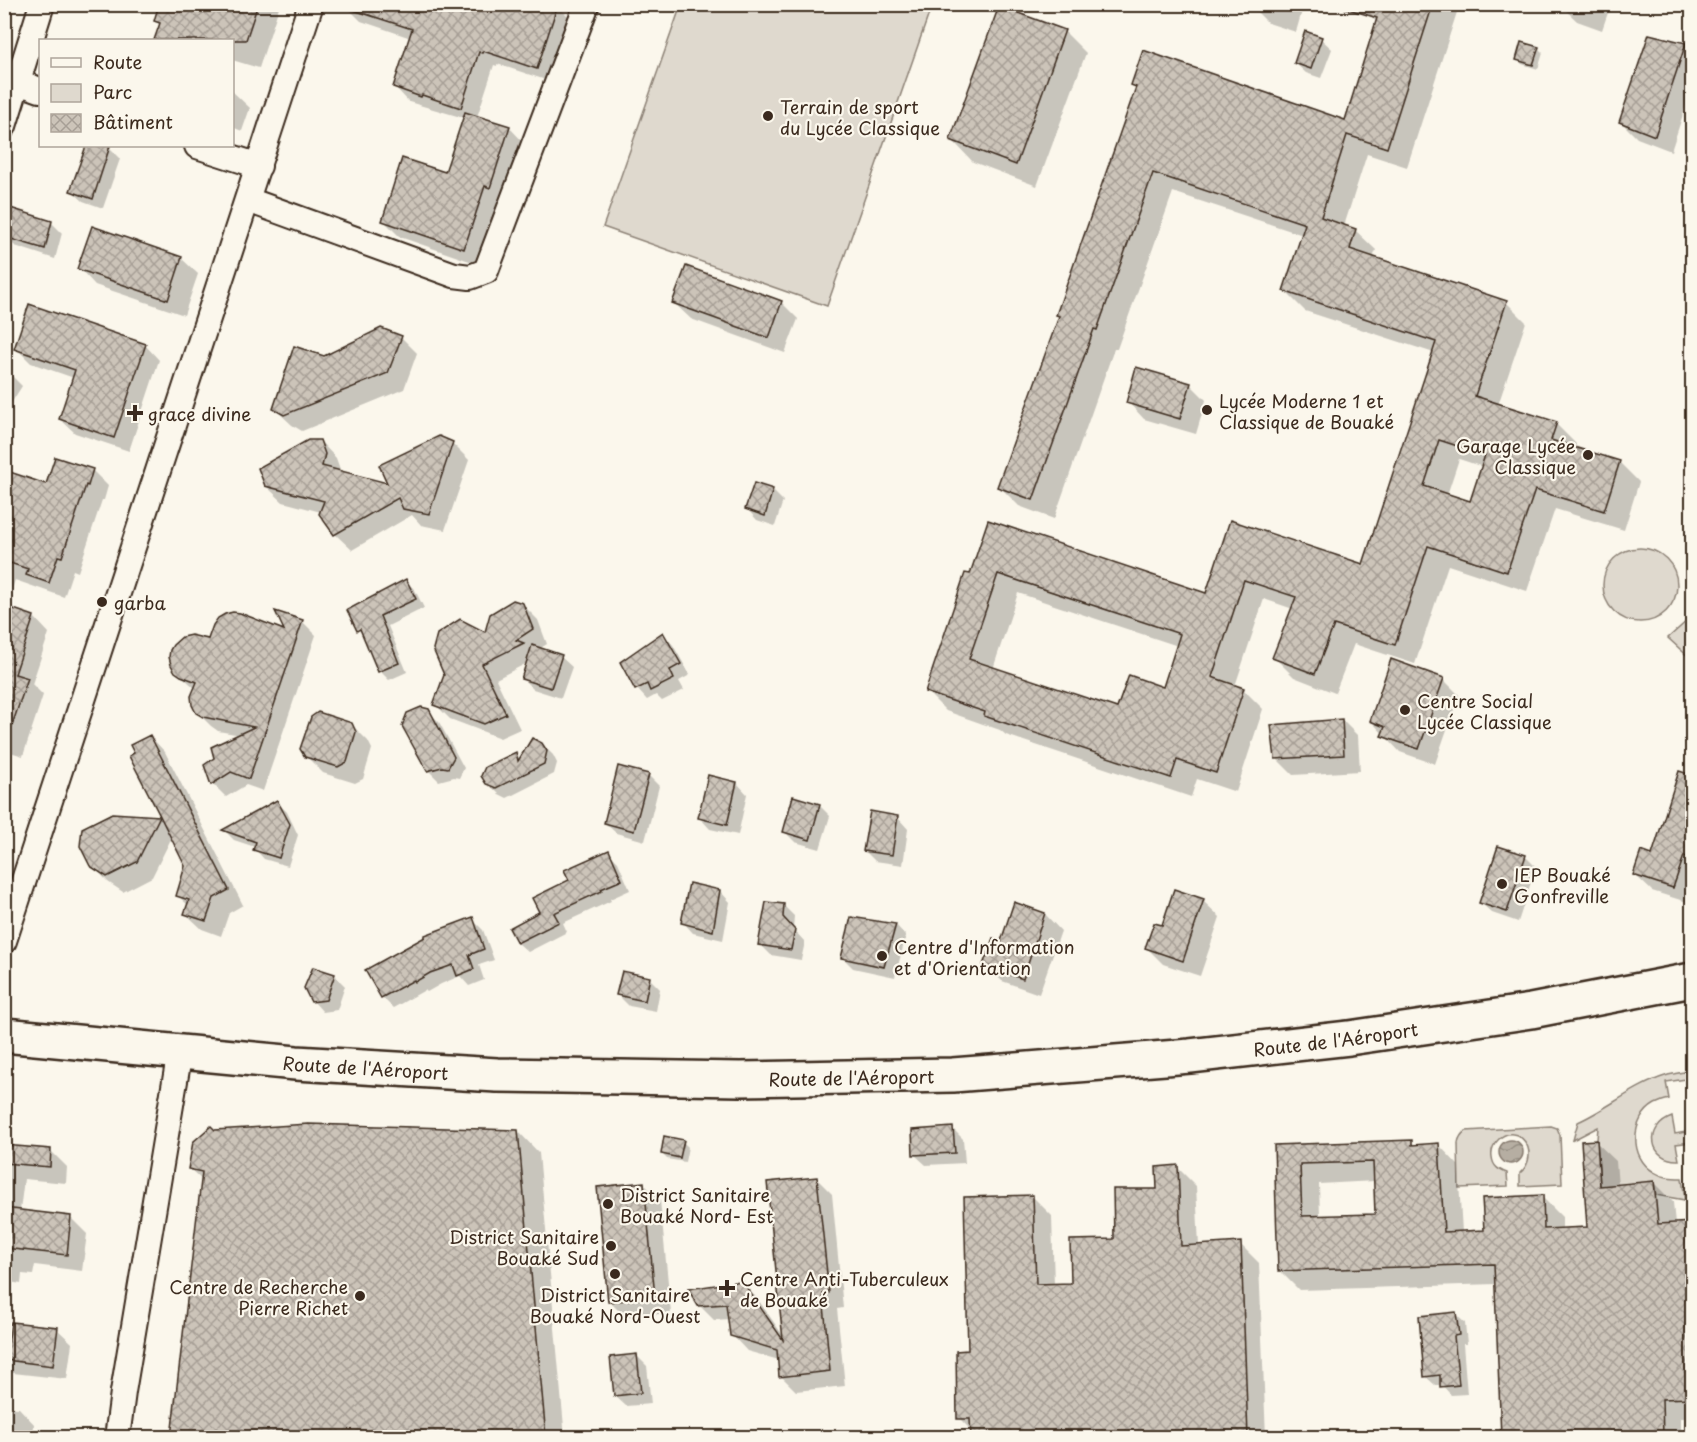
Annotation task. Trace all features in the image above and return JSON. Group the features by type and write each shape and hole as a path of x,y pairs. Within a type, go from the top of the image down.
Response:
{"main road":[{"name":"Route de l'Aéroport","path":"4,1035 296,1063 497,1075 740,1079 953,1075 1190,1056 1349,1038 1531,1011 1692,980"}],"street":[{"path":"4,126 29,86 42,4"},
{"path":"4,941 311,4"},
{"path":"248,200 454,275 470,277 486,271 587,4"},
{"path":"200,147 259,166"},
{"path":"117,1437 180,1051"}],"green space":[{"name":"Terrain de sport du Lycée Classique","path":"681,5 932,5 827,306 603,227"},
{"path":"1640,548 1654,551 1666,559 1674,571 1677,585 1674,599 1666,611 1654,619 1640,622 1626,619 1614,611 1606,599 1603,585 1606,571 1614,559 1626,551"},
{"path":"1688,620 1692,638 1692,660 1668,638"},
{"path":"1692,1071 1692,1078 1666,1082 1669,1099 1647,1110 1637,1128 1636,1138 1640,1157 1646,1166 1661,1175 1682,1178 1685,1200 1656,1195 1654,1181 1601,1201 1598,1127 1573,1140 1578,1122 1654,1080 1671,1074"},
{"path":"1672,1117 1675,1134 1692,1131 1692,1142 1676,1144 1679,1160 1661,1155 1654,1143 1657,1128"},
{"path":"1551,1126 1557,1128 1560,1135 1562,1184 1520,1186 1520,1173 1529,1157 1528,1148 1519,1136 1513,1134 1505,1135 1498,1140 1492,1153 1495,1166 1507,1173 1508,1186 1459,1188 1458,1143 1464,1132"}],"water":[{"path":"1511,1140 1520,1143 1523,1152 1520,1161 1511,1164 1502,1161 1499,1152 1502,1143"}],"building":[{"path":"159,4 258,4 246,40 154,39 160,23 154,21"},
{"path":"348,4 558,4 537,69 483,51 479,52 461,108 393,87 412,29 347,8"},
{"path":"1346,4 1433,4 1387,148 1347,135 1321,217 1356,229 1350,249 1507,301 1475,396 1557,422 1551,440 1620,461 1604,511 1535,490 1507,572 1428,546 1395,645 1334,625 1315,674 1272,658 1296,597 1244,580 1212,677 1244,688 1216,773 1177,760 1171,778 984,716 985,712 925,692 965,573 970,574 988,520 1206,593 1230,520 1363,564 1436,342 1283,291 1305,224 1153,173 1033,500 997,487 1059,316 1056,315 1136,87 1131,85 1143,50 1345,120 1377,18 1345,8","holes":["1439,440 1485,455 1470,501 1424,486","998,574 1180,634 1163,687 1129,675 1117,708 969,659"]},
{"path":"999,6 1065,30 1016,165 950,140"},
{"path":"1305,31 1322,37 1311,69 1294,63"},
{"path":"1649,34 1686,43 1655,136 1619,122"},
{"path":"1521,42 1539,47 1533,65 1516,60"},
{"path":"465,112 510,126 490,188 485,186 464,249 382,221 402,158 445,172"},
{"path":"86,147 110,147 93,199 70,191"},
{"path":"4,206 52,221 45,249 4,237"},
{"path":"92,226 182,257 168,300 77,269"},
{"path":"686,266 782,301 769,338 672,303"},
{"path":"29,304 146,344 114,438 59,419 75,370 14,349"},
{"path":"381,328 402,336 388,373 284,415 273,409 294,346 324,356"},
{"path":"1136,367 1191,383 1180,419 1126,403"},
{"path":"439,436 453,442 429,514 403,509 398,498 334,535 319,514 324,501 265,486 258,468 308,440 320,440 325,454 322,466 387,483 379,465"},
{"path":"55,457 93,469 62,557 58,556 49,583 26,575 28,569 4,561 4,470 46,484"},
{"path":"754,483 773,489 765,516 745,509"},
{"path":"406,579 416,599 380,616 399,663 378,672 360,629 357,631 347,610"},
{"path":"513,600 523,603 533,629 516,640 524,643 482,664 506,714 484,724 433,705 444,675 433,649 437,634 460,619 485,632 490,614"},
{"path":"8,607 34,616 15,674 28,678 8,737 4,736 4,618"},
{"path":"275,611 303,620 249,779 231,772 211,785 204,765 214,758 211,747 254,727 203,717 196,713 191,696 197,682 175,672 169,657 170,650 182,637 191,635 208,639 218,618 233,612 284,630"},
{"path":"663,632 681,664 670,670 674,679 650,691 647,684 635,690 620,662"},
{"path":"532,645 562,655 551,688 521,679"},
{"path":"1391,659 1444,678 1419,749 1381,736 1385,727 1370,721"},
{"path":"421,707 429,709 454,757 448,768 442,767 427,771 402,726 407,713"},
{"path":"318,712 352,723 356,732 347,762 338,767 305,757 300,749 311,717"},
{"path":"1342,719 1344,755 1275,759 1271,725"},
{"path":"150,735 229,890 214,898 206,921 184,914 189,900 176,896 185,866 129,756 134,753 130,745"},
{"path":"532,738 542,743 547,751 544,764 496,788 486,784 481,776 485,767 516,752 518,761"},
{"path":"618,766 649,774 634,831 604,823"},
{"path":"1679,771 1692,775 1692,859 1684,856 1673,888 1633,875 1641,851 1652,855"},
{"path":"708,775 737,782 727,825 698,818"},
{"path":"793,796 820,804 810,840 783,832"},
{"path":"277,800 290,824 279,858 253,850 256,842 222,830"},
{"path":"870,811 898,816 892,855 863,851"},
{"path":"112,813 160,816 137,862 107,877 90,866 80,846 82,828"},
{"path":"1498,846 1526,855 1507,912 1479,903"},
{"path":"609,850 622,880 554,913 559,922 517,943 509,928 539,912 532,898 569,880 564,870"},
{"path":"689,883 720,890 713,931 681,923"},
{"path":"1174,889 1204,899 1183,961 1145,948 1154,923 1162,925"},
{"path":"766,902 784,904 783,917 795,930 791,950 758,945"},
{"path":"1014,902 1045,913 1023,979 983,965 993,938 1001,941"},
{"path":"473,917 484,949 469,955 474,969 457,976 453,965 430,973 415,982 414,980 381,998 365,970 425,935"},
{"path":"851,917 896,924 884,967 841,958"},
{"path":"313,967 335,974 326,1000 311,1002 304,988"},
{"path":"622,971 650,977 645,1001 616,995"},
{"name":"Centre de Recherche Pierre Richet","path":"308,1124 518,1130 546,1437 171,1437 202,1172 188,1169 193,1142 211,1126 215,1130"},
{"path":"953,1127 955,1153 913,1155 912,1130"},
{"path":"664,1136 684,1140 680,1158 661,1154"},
{"path":"1412,1140 1412,1145 1439,1143 1444,1232 1484,1230 1482,1198 1543,1195 1544,1229 1587,1227 1581,1141 1597,1140 1600,1186 1654,1181 1658,1224 1692,1222 1692,1398 1662,1399 1663,1437 1501,1437 1494,1264 1278,1271 1274,1145","holes":["1373,1162 1375,1214 1302,1216 1300,1164"]},
{"path":"4,1145 51,1149 50,1167 4,1163"},
{"path":"1178,1165 1181,1246 1241,1242 1248,1437 971,1437 970,1419 957,1419 956,1351 968,1350 964,1197 1033,1195 1036,1284 1071,1283 1070,1240 1114,1239 1113,1189 1157,1189 1156,1167"},
{"path":"817,1177 829,1293 823,1294 830,1371 779,1377 777,1350 730,1336 726,1304 698,1306 688,1289 742,1281 783,1340 767,1182"},
{"path":"644,1182 655,1297 608,1302 597,1187"},
{"path":"4,1208 71,1216 67,1255 4,1248"},
{"path":"1456,1312 1459,1335 1454,1336 1459,1385 1440,1387 1440,1375 1424,1377 1419,1316"},
{"path":"11,1322 58,1327 53,1366 6,1360"},
{"path":"637,1354 641,1393 614,1396 610,1357"}],"place":[{"name":"Terrain de sport du Lycée Classique","path":"768,116"},
{"name":"Lycée Moderne 1 et Classique de Bouaké","path":"1207,410"},
{"name":"grace divine","path":"135,413"},
{"name":"Garage Lycée Classique","path":"1588,455"},
{"name":"garba","path":"102,602"},
{"name":"Centre Social Lycée Classique","path":"1405,710"},
{"name":"IEP Bouaké Gonfreville","path":"1502,884"},
{"name":"Centre d'Information et d'Orientation","path":"882,956"},
{"name":"District Sanitaire Bouaké Nord- Est","path":"608,1204"},
{"name":"District Sanitaire Bouaké Sud","path":"611,1246"},
{"name":"District Sanitaire Bouaké Nord-Ouest","path":"615,1274"},
{"name":"Centre Anti-Tuberculeux de Bouaké","path":"727,1288"},
{"name":"Centre de Recherche Pierre Richet","path":"360,1296"}]}
